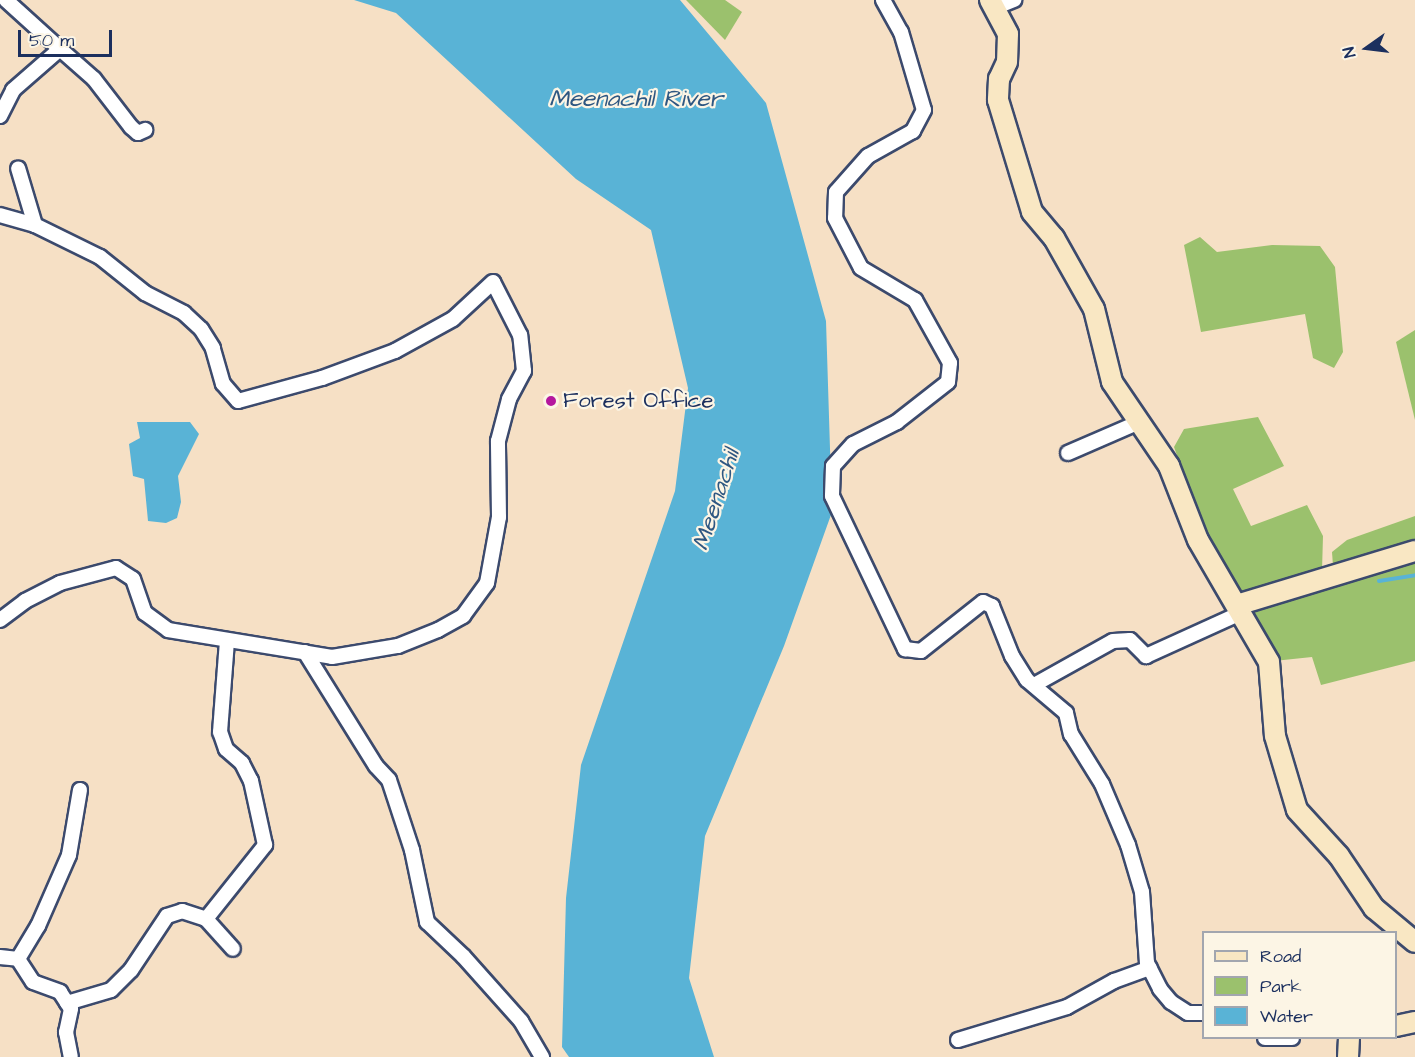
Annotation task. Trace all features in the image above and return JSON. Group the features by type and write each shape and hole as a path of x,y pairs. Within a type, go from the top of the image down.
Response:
{"main road":[{"path":"992,4 1008,34 1007,62 999,79 998,100 1032,212 1054,238 1094,309 1112,382 1137,423 1168,466 1198,540 1269,662 1275,736 1297,810 1339,856 1374,908 1415,942"},
{"path":"1239,609 1415,551"},
{"path":"1348,1057 1349,1039"}],"street":[{"path":"6,0 94,79 130,127 138,133 145,130"},
{"path":"883,0 901,32 924,110 913,131 867,156 836,192 835,218 861,268 915,300 951,363 948,382 897,422 853,444 832,466 832,496 905,650 921,651 982,602 992,606 1012,656 1034,685 1065,713 1071,734 1102,784 1128,845 1142,892 1150,968 1171,1002 1188,1013 1202,1013"},
{"path":"992,4 1014,0"},
{"path":"0,116 13,90 60,49"},
{"path":"18,168 35,225"},
{"path":"0,215 35,225 100,257 145,292 184,314 201,329 213,348 223,384 238,401 322,378 395,351 453,319 493,282 520,335 524,371 509,399 498,441 499,517 487,583 463,616 398,646 332,657 168,630 145,613 133,579 116,568 60,583 26,601 0,620"},
{"path":"1068,453 1137,423"},
{"path":"1034,685 1113,641 1130,640 1146,656 1239,609"},
{"path":"206,919 265,845 251,781 242,763 226,749 220,732 227,641"},
{"path":"305,652 376,766 389,780 412,850 428,922 464,956 514,1013 542,1057"},
{"path":"18,959 49,905 69,855 80,790"},
{"path":"67,1003 111,990 131,970 167,915 182,911 206,919 233,950"},
{"path":"0,957 18,959"},
{"path":"18,959 33,982 60,992 71,1009 66,1032 71,1057"},
{"path":"958,1040 1067,1007 1114,981 1150,968"}],"green space":[{"path":"686,0 725,0 742,12 725,40"},
{"path":"1200,237 1217,252 1272,245 1320,246 1335,267 1343,352 1334,368 1313,358 1305,314 1201,332 1184,245"},
{"path":"1415,330 1415,420 1396,342"},
{"path":"1258,417 1284,466 1233,489 1251,526 1307,505 1323,536 1322,571 1238,594 1211,551 1174,447 1184,429"},
{"path":"1415,516 1415,541 1333,566 1332,552 1347,540"},
{"path":"1415,561 1415,661 1321,685 1312,657 1274,661 1247,615 1248,607"}],"water":[{"name":"Meenachil River","path":"354,0 680,0 766,103 826,321 832,512 784,646 705,836 689,978 714,1057 569,1057 562,1047 566,898 581,765 675,491 688,388 651,230 576,179 396,13"},
{"path":"137,422 190,422 199,434 178,476 181,502 177,518 166,523 148,521 144,479 133,476 129,444 140,438"}],"waterway":[{"path":"1379,581 1415,575"}],"place":[{"name":"Forest Office","path":"551,401"}],"water label":[{"name":"Meenachil","path":"717,500"}]}
